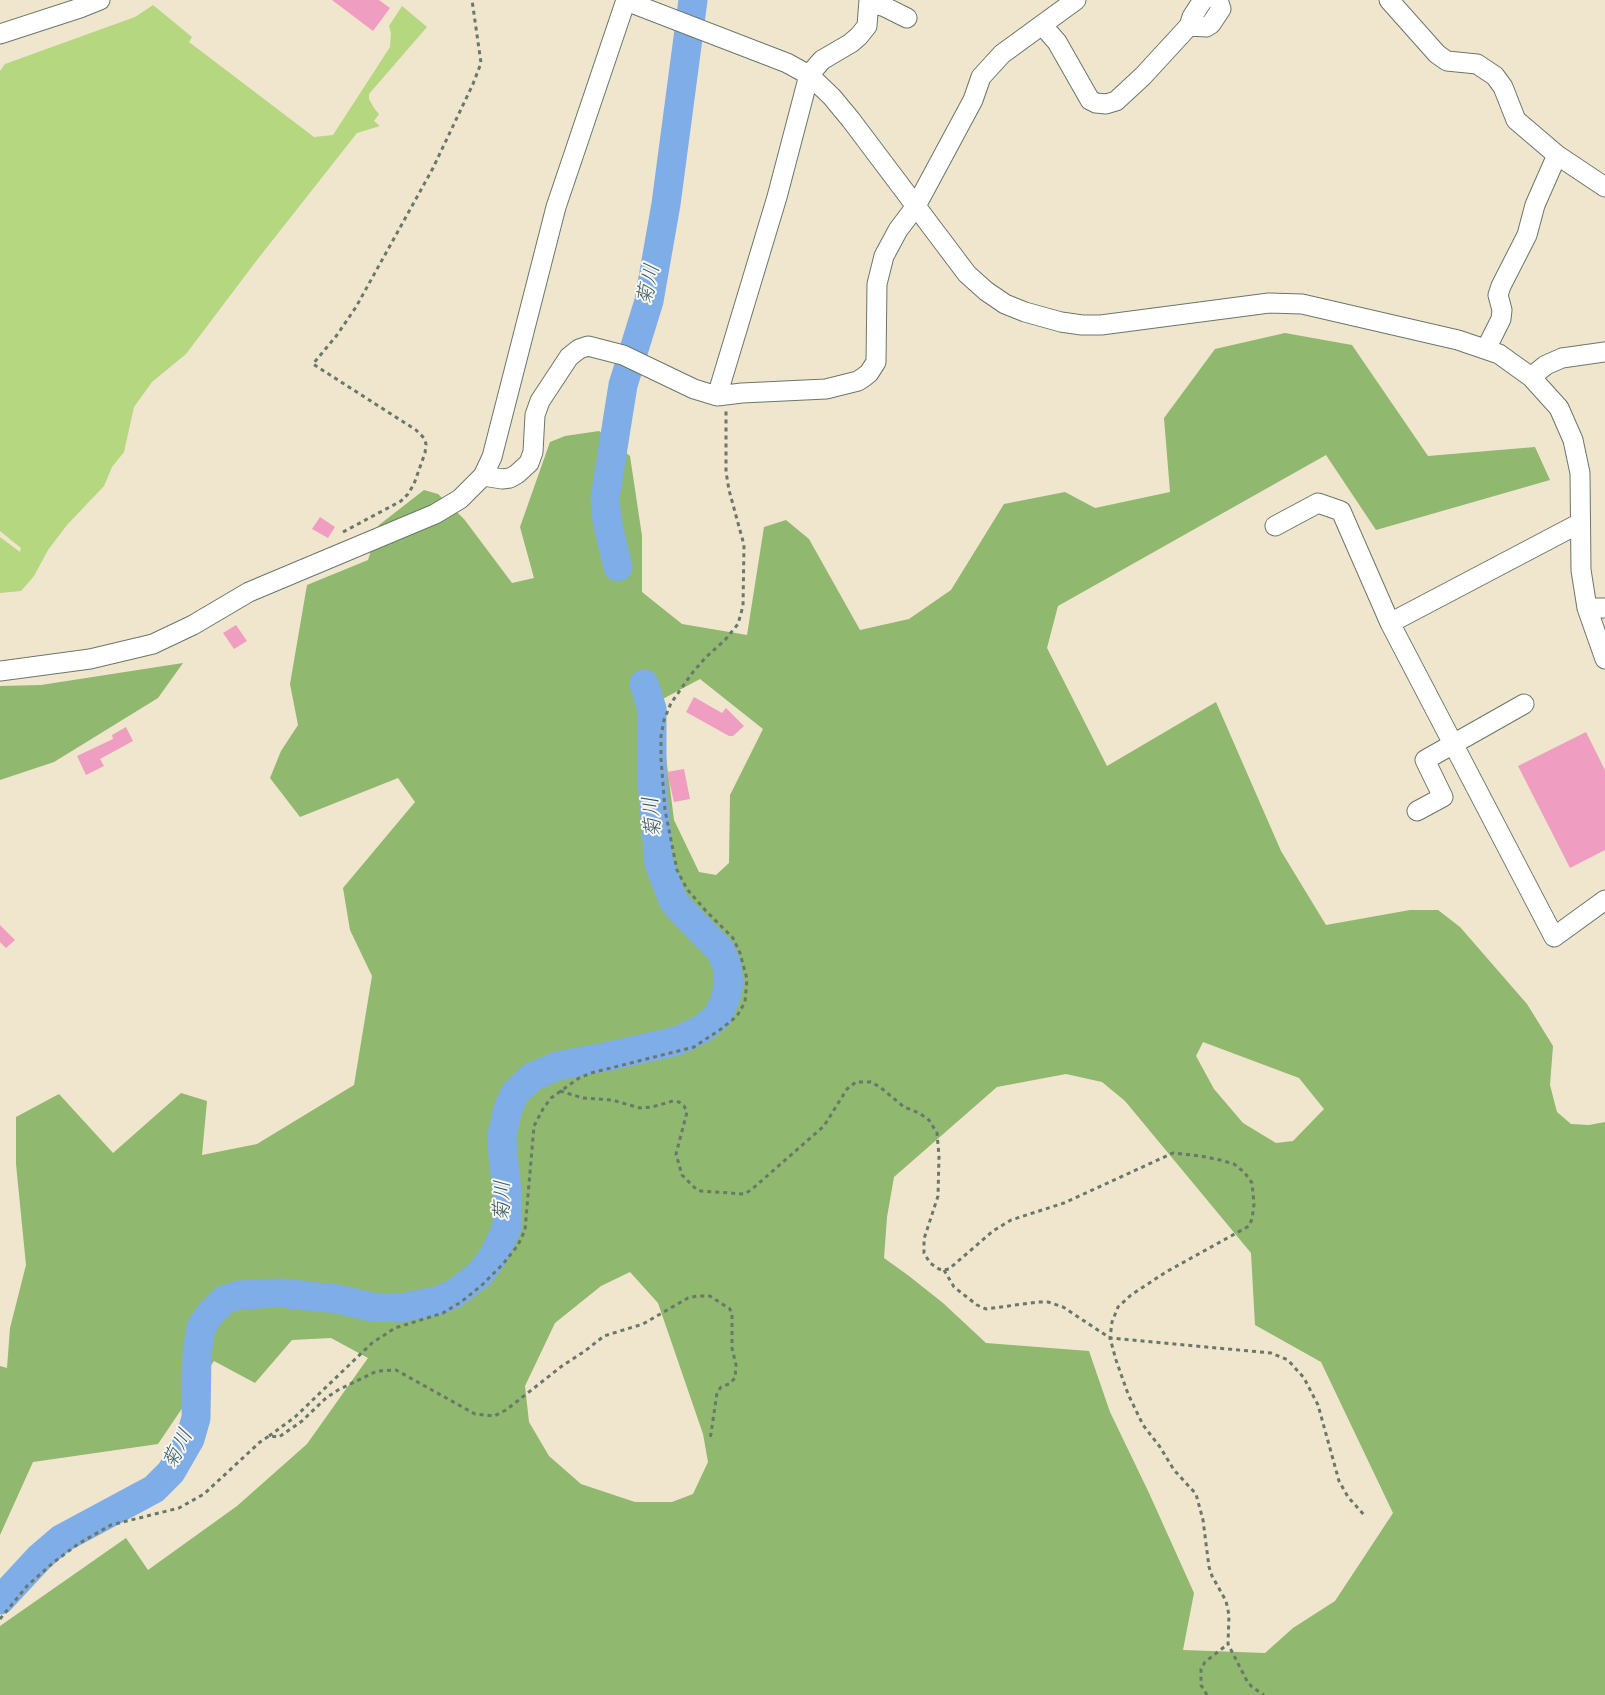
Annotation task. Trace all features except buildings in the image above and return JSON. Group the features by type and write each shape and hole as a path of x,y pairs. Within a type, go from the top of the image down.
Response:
{"street":[{"path":"0,34 100,0"},
{"path":"483,476 502,479 510,478 529,463 533,452 535,415 540,401 569,357 578,348 588,346 631,358 694,388 721,396 826,388 858,381 869,373 876,362 877,284 884,256 898,230 916,206 972,100 981,76 1002,54 1076,0"},
{"path":"1042,25 1057,42 1090,100 1106,104 1116,101 1133,87 1189,26 1192,17 1203,0"},
{"path":"1189,26 1206,27 1212,24 1221,9 1218,0"},
{"path":"1389,0 1437,54 1447,61 1477,64 1495,76 1503,87 1516,120 1557,155 1605,186"},
{"path":"0,671 90,659 153,644 193,625 249,592 435,514 460,499 483,476 492,457 556,207 626,1 787,63 809,75 852,120 967,274 1005,304 1043,318 1082,325 1101,325 1269,303 1294,303 1458,340 1499,354 1531,377 1559,408 1573,440 1580,473 1581,570 1596,608 1605,659"},
{"path":"721,396 809,75 822,60 851,44 859,36 867,26 869,1 907,18"},
{"path":"1486,349 1501,319 1502,310 1498,295 1501,286 1527,236 1535,204 1557,155"},
{"path":"1531,377 1546,365 1562,358 1605,352"},
{"path":"1275,526 1318,503 1341,511 1390,623 1554,937 1605,900"},
{"path":"1390,623 1580,523"},
{"path":"1417,811 1443,797 1425,760 1524,704"}],"path":[{"path":"336,536 401,501 414,484 425,453 426,444 424,438 416,430 313,364 337,335 356,307 433,168 473,84 480,63 472,0"},
{"path":"0,1619 27,1586 78,1544 111,1525 179,1508 204,1494 260,1442 296,1417 372,1343 395,1328 443,1312 482,1285 503,1264 518,1245 525,1230 534,1126 542,1109 551,1098 579,1078 591,1073 694,1047 737,1016 745,1002 747,979 740,953 733,938 687,889 677,870 665,810 661,759 661,736 664,720 671,703 693,672 738,624 743,606 744,545 726,472 721,396"},
{"path":"560,1091 583,1098 612,1100 640,1108 652,1107 673,1101 679,1102 687,1112 677,1144 676,1154 682,1175 696,1189 701,1191 744,1194 824,1126 847,1089 856,1082 871,1082 904,1107 919,1112 929,1120 937,1133 939,1156 938,1196 924,1239 924,1253 930,1263 944,1270 950,1269 993,1231 1011,1220 1064,1203 1173,1153 1220,1160 1234,1164 1244,1172 1252,1183 1254,1204 1249,1226 1166,1272 1131,1295 1118,1307 1112,1322 1110,1338 1128,1394 1142,1425 1160,1447 1174,1470 1196,1494 1203,1520 1209,1567 1226,1601 1229,1615 1228,1644 1247,1681 1264,1695"},
{"path":"944,1270 954,1287 977,1305 986,1309 1048,1302 1063,1308 1110,1338 1271,1353 1288,1360 1304,1378 1318,1405 1339,1481 1348,1497 1365,1516"},
{"path":"269,1436 279,1437 302,1421 326,1398 338,1390 378,1371 396,1370 475,1414 494,1416 506,1410 604,1336 644,1324 688,1298 710,1296 730,1309 732,1315 732,1348 736,1365 735,1378 729,1384 721,1387 717,1393 710,1440"},
{"path":"1206,1695 1200,1685 1201,1668 1205,1662 1228,1644"}],"green space":[{"path":"153,5 192,37 189,42 314,137 333,135 390,47 391,33 389,26 402,6 427,27 369,94 369,99 379,114 374,121 380,126 357,133 186,354 152,382 134,407 124,452 112,467 104,486 67,525 48,550 34,576 21,591 0,593 0,537 20,552 21,548 0,531 0,71 5,64 135,17"},
{"path":"1285,333 1352,345 1428,456 1535,447 1550,480 1376,530 1326,455 1058,606 1047,648 1107,766 1216,702 1281,851 1326,925 1410,910 1438,910 1460,927 1527,1004 1553,1046 1550,1085 1557,1112 1571,1124 1589,1125 1605,1122 1605,1695 0,1695 0,1626 126,1538 148,1570 237,1506 307,1444 368,1358 331,1338 292,1340 255,1383 214,1361 158,1444 33,1462 0,1535 0,1366 7,1368 10,1328 26,1265 16,1164 16,1117 59,1094 113,1153 181,1093 207,1101 202,1155 257,1144 354,1085 372,976 350,930 343,888 415,802 398,778 300,817 270,778 281,751 298,725 290,684 307,585 368,560 379,525 424,490 438,494 464,519 512,583 534,578 520,527 550,442 565,436 599,431 630,456 642,536 642,592 682,624 747,635 764,527 786,520 809,539 860,630 909,619 951,590 1004,504 1065,492 1095,508 1170,492 1164,418 1215,349","holes":["700,679 763,729 730,795 729,863 716,875 699,872 674,820 659,701","1203,1042 1299,1078 1324,1109 1293,1141 1276,1143 1243,1123 1214,1089 1196,1056","1066,1074 1102,1082 1125,1101 1251,1253 1255,1325 1321,1362 1393,1513 1335,1601 1293,1628 1265,1653 1183,1650 1194,1593 1110,1412 1089,1351 986,1343 943,1303 884,1258 887,1217 894,1177 997,1087","630,1272 658,1303 703,1434 708,1462 693,1494 672,1502 635,1502 581,1484 549,1456 529,1422 525,1386 555,1323 601,1286"]},
{"path":"183,663 158,698 54,762 0,780 0,686 41,685"}],"waterway":[{"name":"菊川","path":"618,567 607,521 605,498 623,385 649,301 666,204 693,0"},
{"name":"菊川","path":"0,1600 40,1557 61,1539 154,1489 171,1472 190,1439 196,1418 197,1353 201,1327 210,1314 224,1300 239,1295 281,1293 337,1299 372,1307 400,1308 437,1301 454,1294 480,1274 493,1257 507,1228 507,1191 502,1135 508,1109 515,1093 532,1077 557,1066 677,1041 702,1029 717,1017 725,1000 729,983 727,966 721,951 673,900 659,863 652,784 652,709 644,684"}]}
